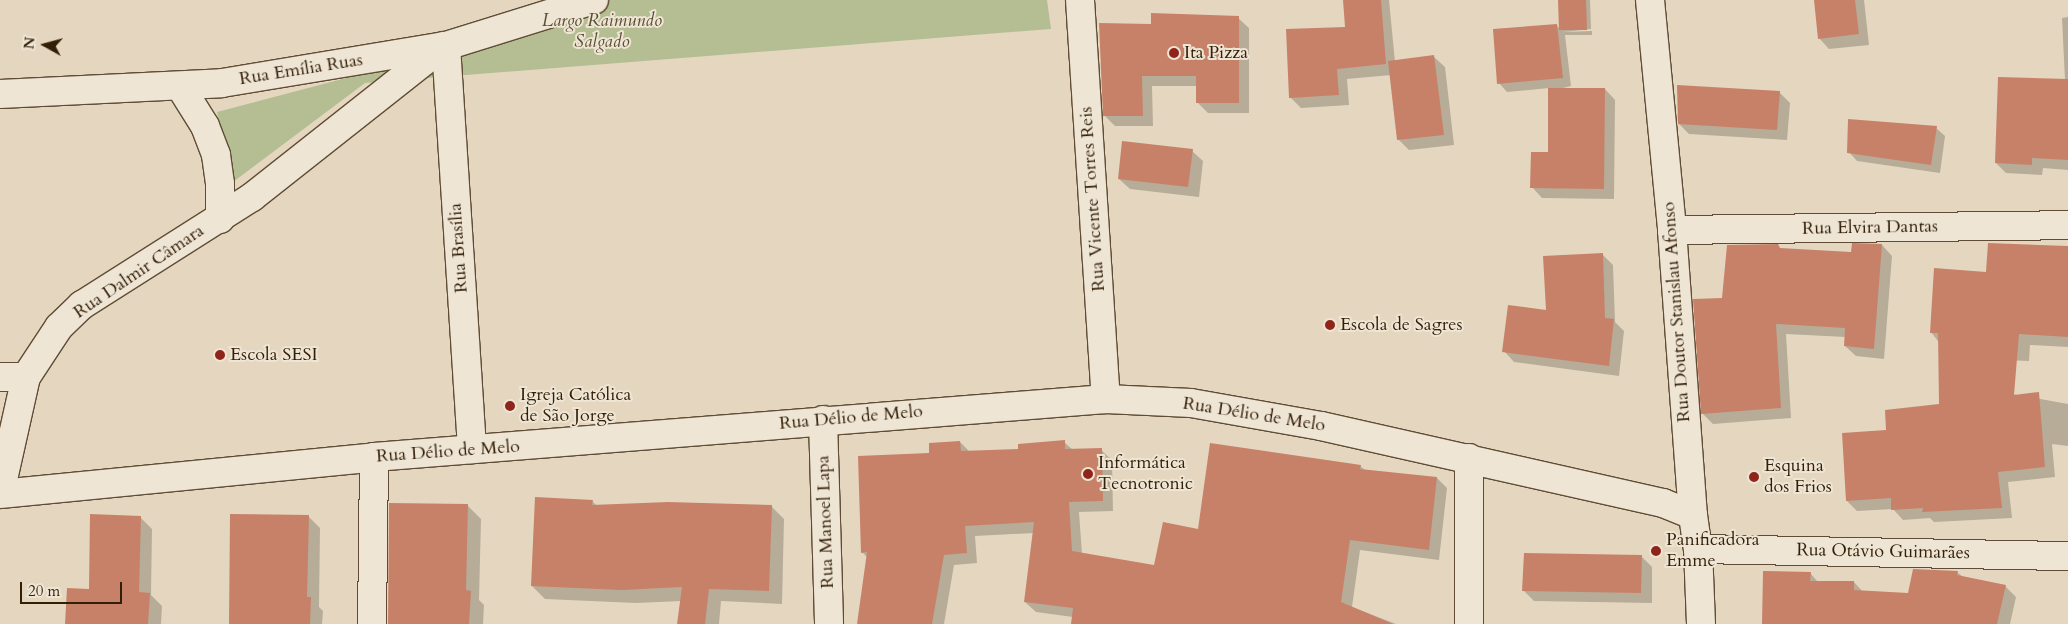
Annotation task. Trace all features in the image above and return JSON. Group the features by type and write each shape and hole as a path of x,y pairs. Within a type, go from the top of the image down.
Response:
{"street":[{"name":"Rua Emília Ruas","path":"0,94 222,83 445,46 531,10 594,0"},
{"name":"Rua Vicente Torres Reis","path":"1080,0 1106,399"},
{"name":"Rua Doutor Stanislau Afonso","path":"1650,0 1672,230 1693,514 1698,549 1701,624"},
{"name":"Rua Dalmir Câmara","path":"0,494 13,377 59,327 82,305 252,197 445,46"},
{"name":"Rua Brasília","path":"445,46 472,449"},
{"name":"Rua Dalmir Câmara","path":"180,86 205,126 216,155 220,184 220,219"},
{"name":"Rua Elvira Dantas","path":"1672,230 2068,226"},
{"name":"Rua Délio de Melo","path":"0,494 374,457 1106,399 1229,408 1469,458 1663,503 1693,514"},
{"name":"Rua Manoel Lapa","path":"823,420 829,624"},
{"path":"372,624 374,457"},
{"path":"1469,458 1469,624"},
{"name":"Rua Otávio Guimarães","path":"1698,549 2068,556"}],"green space":[{"name":"Largo Raimundo Salgado","path":"599,0 1047,0 1051,29 365,83 233,182 217,112 346,78"}],"building":[{"path":"1343,0 1381,0 1386,64 1337,69 1339,95 1289,98 1286,29 1345,27"},
{"path":"1558,0 1586,0 1587,30 1559,30"},
{"path":"1814,0 1855,0 1859,34 1818,39"},
{"path":"1151,13 1239,16 1239,103 1196,103 1196,76 1142,76 1143,116 1103,116 1099,23 1151,24"},
{"path":"1557,24 1563,78 1497,84 1493,29"},
{"path":"1434,55 1444,135 1397,140 1388,61"},
{"path":"1998,77 2068,79 2068,160 2032,158 2032,165 1995,163"},
{"path":"1677,85 1780,91 1777,130 1678,124"},
{"path":"1548,88 1605,88 1604,189 1530,188 1531,152 1548,152"},
{"path":"1848,119 1937,126 1931,165 1847,153"},
{"path":"1122,141 1193,149 1188,187 1118,179"},
{"path":"1852,243 1882,244 1874,349 1844,346 1845,328 1776,324 1781,408 1701,414 1693,299 1722,298 1727,245 1778,244 1780,248 1851,252"},
{"path":"1988,243 2068,246 2068,337 2019,334 2014,395 2039,392 2045,467 1998,472 2002,508 1922,512 1923,508 1891,510 1891,498 1846,501 1842,433 1886,430 1885,410 1939,404 1938,333 1930,333 1934,268 1986,272"},
{"path":"1603,253 1605,318 1614,319 1609,366 1502,352 1508,305 1546,310 1543,256"},
{"path":"1065,440 1065,449 1102,448 1103,501 1069,502 1072,551 1154,565 1163,522 1198,529 1210,443 1361,465 1360,469 1437,477 1429,550 1350,540 1341,602 1393,624 1071,624 1073,608 1024,602 1034,522 965,526 967,553 944,555 932,624 857,624 867,552 861,553 858,456 929,453 929,443 960,441 961,451 1018,449 1018,444"},
{"path":"535,497 593,500 592,505 668,502 772,505 769,591 709,589 705,624 677,624 682,587 622,590 531,586"},
{"path":"389,503 468,504 466,590 471,591 469,624 388,624"},
{"path":"90,514 141,516 139,592 150,593 148,624 65,624 67,588 89,589"},
{"path":"230,514 309,515 307,597 311,597 310,624 229,624"},
{"path":"1524,553 1642,555 1641,593 1522,591"},
{"path":"1913,569 1958,571 1957,575 2006,585 1997,624 1762,624 1763,571 1811,572 1810,581 1854,581 1854,590 1908,593"}],"place":[{"name":"Ita Pizza","path":"1174,53"},
{"name":"Escola de Sagres","path":"1330,325"},
{"name":"Escola SESI","path":"220,355"},
{"name":"Igreja Católica de São Jorge","path":"510,406"},
{"name":"Informática Tecnotronic","path":"1088,474"},
{"name":"Esquina dos Frios","path":"1754,477"},
{"name":"Panificadora Emme","path":"1656,551"}]}
